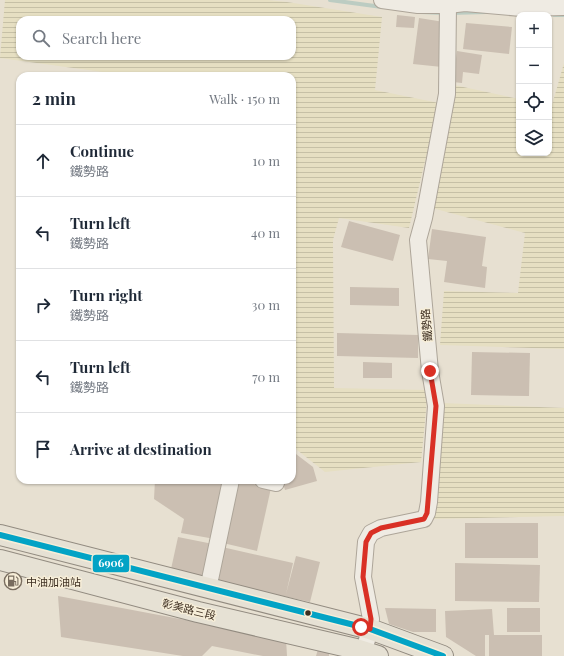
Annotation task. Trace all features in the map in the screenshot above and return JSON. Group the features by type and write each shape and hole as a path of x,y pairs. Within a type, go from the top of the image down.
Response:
{"main road":[{"path":"0,535 370,629 443,656"},
{"name":"彰美路三段","path":"0,560 198,612 371,654"}],"street":[{"path":"382,0 418,5 448,5 465,3 521,8 564,7"},
{"name":"鐵勢路","path":"371,654 371,619 363,577 366,542 371,533 381,528 424,519 429,502 436,406 430,371 418,240 424,218 447,94 448,5"},
{"path":"208,589 230,484"}],"shaded area":[{"path":"5,0 268,0 382,17 375,90 439,103 409,228 339,218 333,240 334,388 428,390 421,462 325,472 296,449 296,72 103,72 0,58"},
{"path":"564,63 564,349 440,345 444,291 518,293 525,233 432,208 454,85 516,98 516,156 552,156 552,105"},
{"path":"442,403 564,408 564,516 433,519"}],"building":[{"path":"397,15 415,17 414,28 396,27"},
{"path":"419,18 444,22 442,67 413,64"},
{"path":"466,23 512,27 509,54 463,49"},
{"path":"457,51 482,55 479,74 463,72 462,83 453,82"},
{"path":"349,221 400,235 393,261 341,247"},
{"path":"432,229 486,237 482,266 487,267 485,288 444,282 447,261 428,259"},
{"path":"350,287 399,288 399,306 350,305"},
{"path":"337,333 418,335 418,358 337,356"},
{"path":"472,352 530,353 529,396 471,395"},
{"path":"363,362 392,363 392,378 363,378"},
{"path":"296,454 313,467 317,481 285,490 283,484 296,484"},
{"path":"155,484 226,484 215,539 181,533 184,519 154,499"},
{"path":"236,484 254,484 271,488 257,551 223,543"},
{"path":"465,523 538,523 538,558 465,558"},
{"path":"178,537 213,544 207,577 171,569"},
{"path":"222,547 293,563 286,594 296,556 320,562 310,602 215,581"},
{"path":"455,563 540,565 539,602 455,601"},
{"path":"58,596 286,639 287,656 263,656 212,646 202,656 183,656 61,637"},
{"path":"385,608 436,609 436,632 413,632 389,624"},
{"path":"507,608 540,608 540,632 507,632"},
{"path":"492,609 494,635 485,635 485,656 476,656 446,637 445,611"},
{"path":"489,635 542,635 542,656 489,656"},
{"path":"318,649 329,653 329,656 316,656"}],"waterway":[{"path":"330,0 382,7"},
{"path":"421,12 444,13"},
{"path":"450,13 486,12"},
{"path":"554,15 564,15"}],"transit line":[{"name":"6906","path":"0,535 370,629 443,656"}],"place":[{"name":"中油加油站","path":"13,581"}],"route":[{"path":"361,627 370,629 371,619 363,577 366,542 371,533 381,528 424,519 427,513 436,406 430,371"}]}
